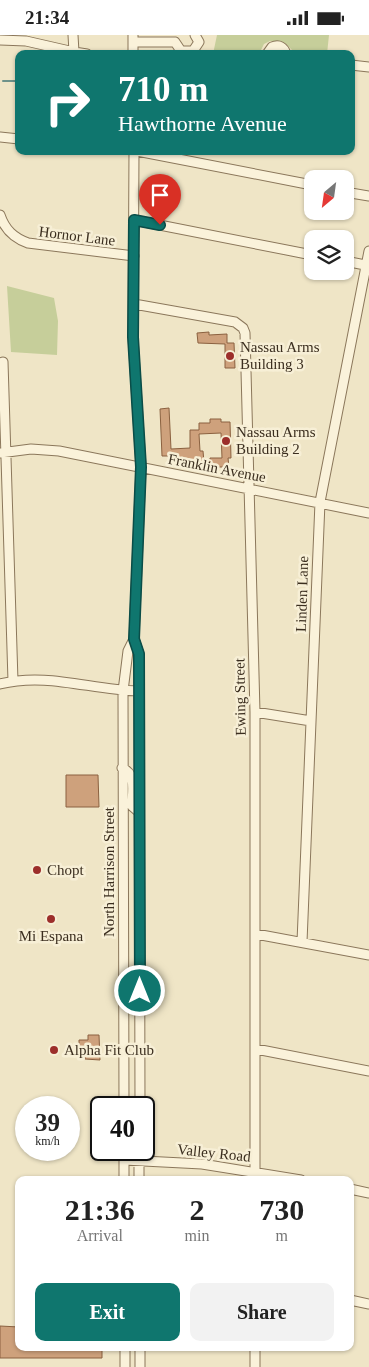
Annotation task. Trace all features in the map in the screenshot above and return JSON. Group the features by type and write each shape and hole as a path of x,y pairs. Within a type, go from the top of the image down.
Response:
{"street":[{"path":"73,35 74,50"},
{"path":"194,50 199,42 195,35"},
{"path":"133,39 176,39"},
{"path":"0,40 26,41 65,50"},
{"path":"270,50 272,47 278,46 284,50"},
{"path":"355,65 369,67"},
{"path":"0,137 15,139"},
{"name":"North Harrison Street","path":"135,155 133,337 141,467 134,639 139,654 140,1096"},
{"path":"156,155 304,183"},
{"path":"354,194 369,196"},
{"name":"Hornor Lane","path":"0,215 7,230 13,236 28,243 134,256"},
{"path":"134,220 304,253"},
{"name":"Linden Lane","path":"302,943 320,503 369,251"},
{"path":"354,263 365,265"},
{"name":"Ewing Street","path":"134,304 235,322 246,333 254,712 256,934 255,1176"},
{"path":"2,363 4,567 13,681"},
{"name":"Franklin Avenue","path":"2,452 31,449 45,450 141,467 369,513"},
{"name":"North Harrison Street","path":"124,1096 122,736 123,691 128,651 134,639"},
{"path":"0,684 13,681 48,679 123,691 138,691"},
{"path":"254,712 311,721"},
{"path":"122,736 139,729"},
{"path":"122,769 128,771 132,776 132,806 139,812"},
{"path":"123,859 136,848 139,838"},
{"path":"256,934 369,955"},
{"path":"256,1049 369,1071"},
{"path":"124,1161 124,1176"},
{"path":"139,1161 139,1176"},
{"name":"Valley Road","path":"155,1161 202,1164 255,1176"},
{"path":"354,1190 369,1193"},
{"path":"354,1301 369,1304"},
{"path":"125,1351 125,1367"},
{"path":"140,1351 140,1367"},
{"path":"255,1351 255,1367"}],"green space":[{"path":"217,35 329,35 327,50 292,50 285,43 270,41 264,44 261,50 214,50"},
{"path":"7,286 54,298 58,321 57,355 11,352"}],"building":[{"name":"Nassau Arms Building 3","path":"209,332 209,335 227,334 227,343 234,343 235,368 225,368 225,344 198,343 197,333"},
{"path":"169,408 171,449 190,448 190,430 199,430 199,423 210,423 210,419 221,419 221,422 230,422 231,458 228,458 229,467 210,467 210,458 222,458 221,433 199,434 200,451 203,451 204,462 182,462 182,458 170,459 170,456 162,456 160,409"},
{"path":"66,775 98,775 99,807 66,807"},
{"path":"88,1035 99,1035 100,1060 85,1059 85,1053 79,1053 79,1040 88,1040"},
{"path":"0,1326 15,1327 15,1351 102,1351 102,1358 0,1358"}],"waterway":[{"path":"3,81 15,81"}],"place":[{"name":"Nassau Arms Building 3","path":"230,356"},
{"name":"Nassau Arms Building 2","path":"226,441"},
{"name":"Chopt","path":"37,870"},
{"name":"Mi Espana","path":"51,919"},
{"name":"Alpha Fit Club","path":"54,1050"}],"route":[{"path":"140,991 139,654 134,639 141,467 133,337 134,220 160,225"}]}
